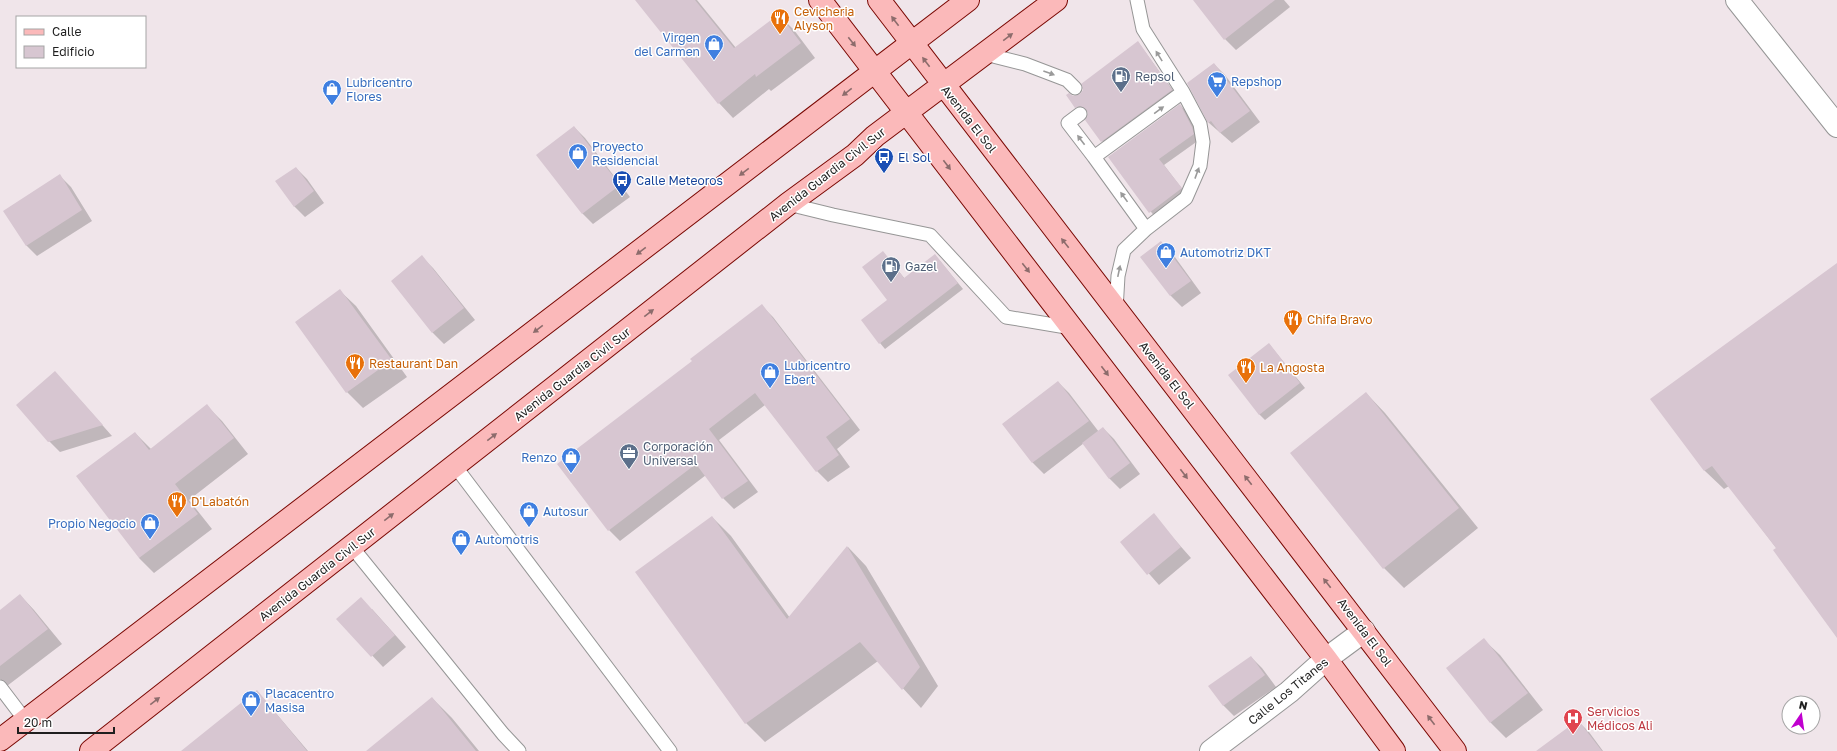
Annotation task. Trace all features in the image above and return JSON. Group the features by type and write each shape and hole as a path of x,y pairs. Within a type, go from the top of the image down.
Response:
{"main road":[{"path":"820,0 1326,660 1394,751"},
{"name":"Avenida El Sol","path":"879,0 943,86 1455,751"},
{"path":"0,740 968,0"},
{"name":"Avenida Guardia Civil Sur","path":"91,751 788,204 855,154 875,136 1056,0"}],"street":[{"path":"1737,0 1837,126"},
{"name":"Calle Los Titanes","path":"1211,751 1289,692 1326,660 1364,631"}],"lane":[{"path":"1116,310 1118,276 1124,250 1146,229 1186,198 1200,166 1203,142 1200,124 1183,92 1143,29 1137,0"},
{"path":"985,54 1025,64 1067,80 1075,88"},
{"path":"1094,157 1183,92"},
{"path":"1080,114 1068,123 1146,229"},
{"path":"788,204 930,235 1006,317 1072,328"},
{"path":"455,466 670,751"},
{"path":"352,547 503,734 519,751"},
{"path":"0,687 25,720"}],"building":[{"name":"Virgen del Carmen","path":"635,0 695,0 734,48 779,14 801,43 756,77 755,74 718,104"},
{"path":"1193,0 1275,0 1224,40"},
{"name":"Repsol","path":"1138,41 1172,90 1101,142 1085,120 1088,113 1086,109 1079,106 1075,108 1066,95 1069,93 1073,96 1080,94 1083,90 1081,84"},
{"name":"Repshop","path":"1214,63 1250,111 1220,133 1211,121 1208,123 1187,83"},
{"name":"Repsol","path":"1180,104 1194,134 1159,159 1182,188 1149,213 1108,157"},
{"name":"Proyecto Residencial","path":"574,126 620,185 582,214 536,155"},
{"path":"296,167 314,191 294,207 275,181"},
{"path":"60,174 82,210 26,246 3,211"},
{"name":"Automotriz DKT","path":"1161,241 1191,281 1170,296 1140,257"},
{"name":"Gazel","path":"883,251 904,278 935,254 958,283 879,344 861,320 887,300 862,267"},
{"path":"422,255 464,308 432,333 391,281"},
{"path":"1837,263 1837,638 1773,550 1776,548 1712,466 1704,471 1650,399"},
{"path":"340,289 392,360 346,393 295,322"},
{"path":"762,304 850,419 826,437 839,455 816,472 755,393 709,429 748,481 722,499 696,464 608,531 557,464 692,361 690,359"},
{"path":"1269,343 1300,383 1259,415 1228,375"},
{"path":"55,371 103,425 48,442 16,405"},
{"path":"1058,381 1089,421 1032,463 1002,424"},
{"path":"1366,392 1459,508 1383,569 1290,453"},
{"path":"207,404 234,438 175,484 198,514 139,558 76,476 135,432 149,450"},
{"path":"1103,427 1130,463 1109,479 1082,443"},
{"path":"1154,513 1181,547 1147,575 1120,542"},
{"path":"712,516 787,619 847,546 920,667 902,690 860,642 745,724 635,572"},
{"path":"20,594 48,629 0,666 0,610"},
{"path":"361,597 395,635 371,657 336,619"},
{"path":"1484,638 1528,693 1490,723 1446,668"},
{"path":"1251,656 1265,675 1223,706 1208,686"},
{"name":"Placacentro Masisa","path":"257,690 307,751 181,751"},
{"path":"432,697 476,751 366,751"},
{"name":"Servicios Médicos Ali","path":"1578,720 1602,751 1536,751"}],"place":[{"name":"Cevicheria Alyson","path":"780,35"},
{"name":"Virgen del Carmen","path":"714,61"},
{"name":"Repsol","path":"1121,93"},
{"name":"Repshop","path":"1217,98"},
{"name":"Lubricentro Flores","path":"332,106"},
{"name":"Proyecto Residencial","path":"578,170"},
{"name":"El Sol","path":"884,174"},
{"name":"Calle Meteoros","path":"622,197"},
{"name":"Automotriz DKT","path":"1166,269"},
{"name":"Gazel","path":"891,283"},
{"name":"Chifa Bravo","path":"1293,336"},
{"name":"Restaurant Dan","path":"355,380"},
{"name":"La Angosta","path":"1246,384"},
{"name":"Lubricentro Ebert","path":"770,389"},
{"name":"Corporación Universal","path":"629,470"},
{"name":"Renzo","path":"571,474"},
{"name":"D'Labatón","path":"177,518"},
{"name":"Autosur","path":"529,528"},
{"name":"Propio Negocio","path":"150,540"},
{"name":"Automotris","path":"461,556"},
{"name":"Placacentro Masisa","path":"251,717"},
{"name":"Servicios Médicos Ali","path":"1573,735"}]}
